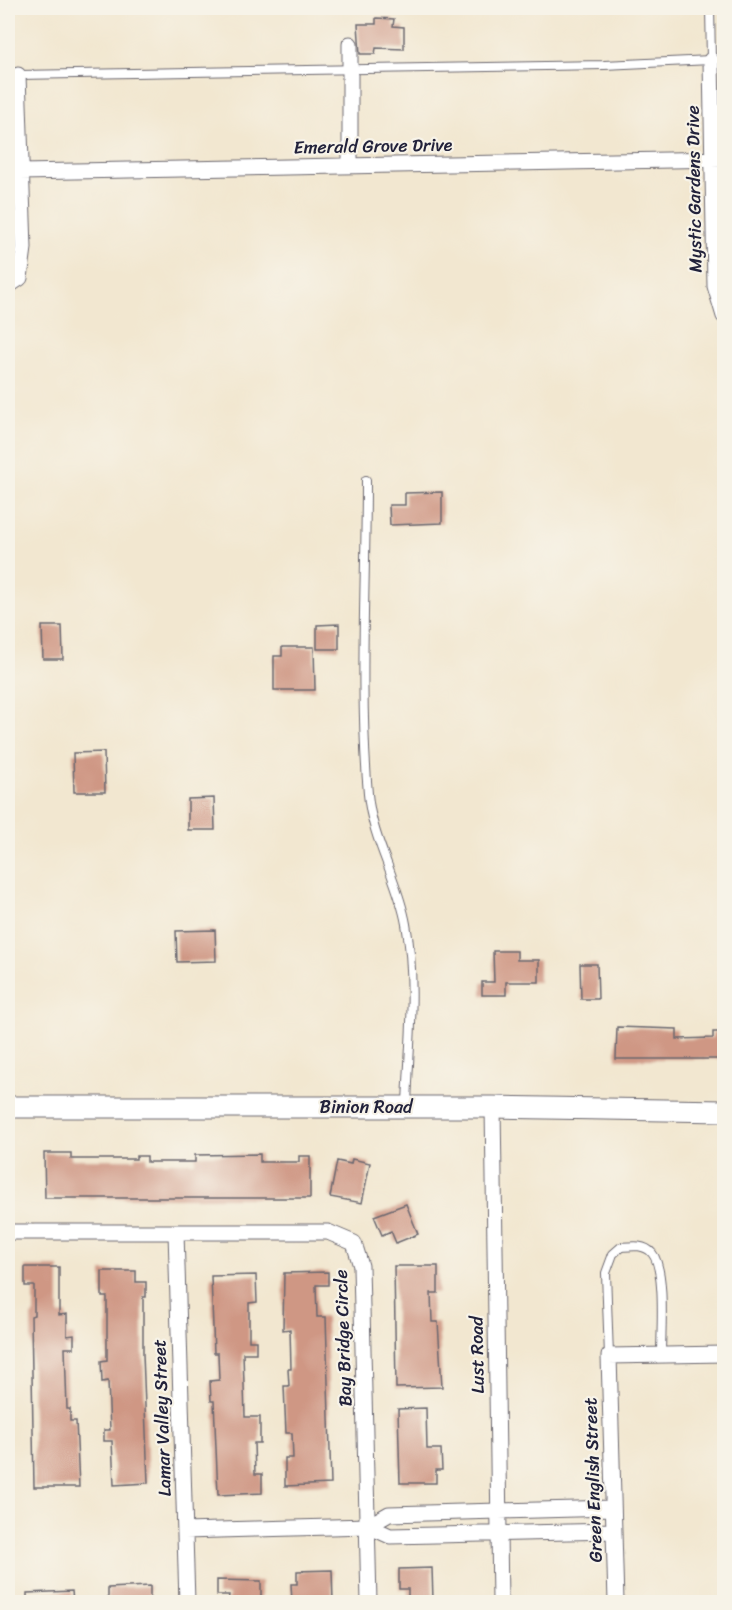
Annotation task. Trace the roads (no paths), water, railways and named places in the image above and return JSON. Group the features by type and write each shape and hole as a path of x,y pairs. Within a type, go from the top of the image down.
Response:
{"main road":[{"name":"Binion Road","path":"8,1107 493,1107 724,1111"}],"street":[{"path":"350,44 350,166"},
{"name":"Mystic Gardens Drive","path":"711,60 719,159 714,286 724,316"},
{"path":"8,286 20,278 24,248 18,75"},
{"name":"Emerald Grove Drive","path":"21,172 719,159"},
{"name":"Lust Road","path":"493,1107 500,1602"},
{"name":"Bay Bridge Circle","path":"8,1232 328,1232 354,1243 361,1266 369,1602"},
{"name":"Lamar Valley Street","path":"176,1232 187,1602"},
{"path":"609,1356 724,1354"},
{"name":"Green English Street","path":"609,1356 616,1602"},
{"path":"368,1526 389,1514 613,1508"},
{"path":"185,1531 368,1526 390,1536 614,1531"}],"lane":[{"path":"18,75 604,65 711,60 710,8"},
{"path":"366,480 365,668 368,794 376,835 396,886 406,923 412,1001 407,1107"},
{"path":"609,1356 606,1274 608,1262 621,1247 637,1246 646,1248 658,1263 661,1355"}]}
